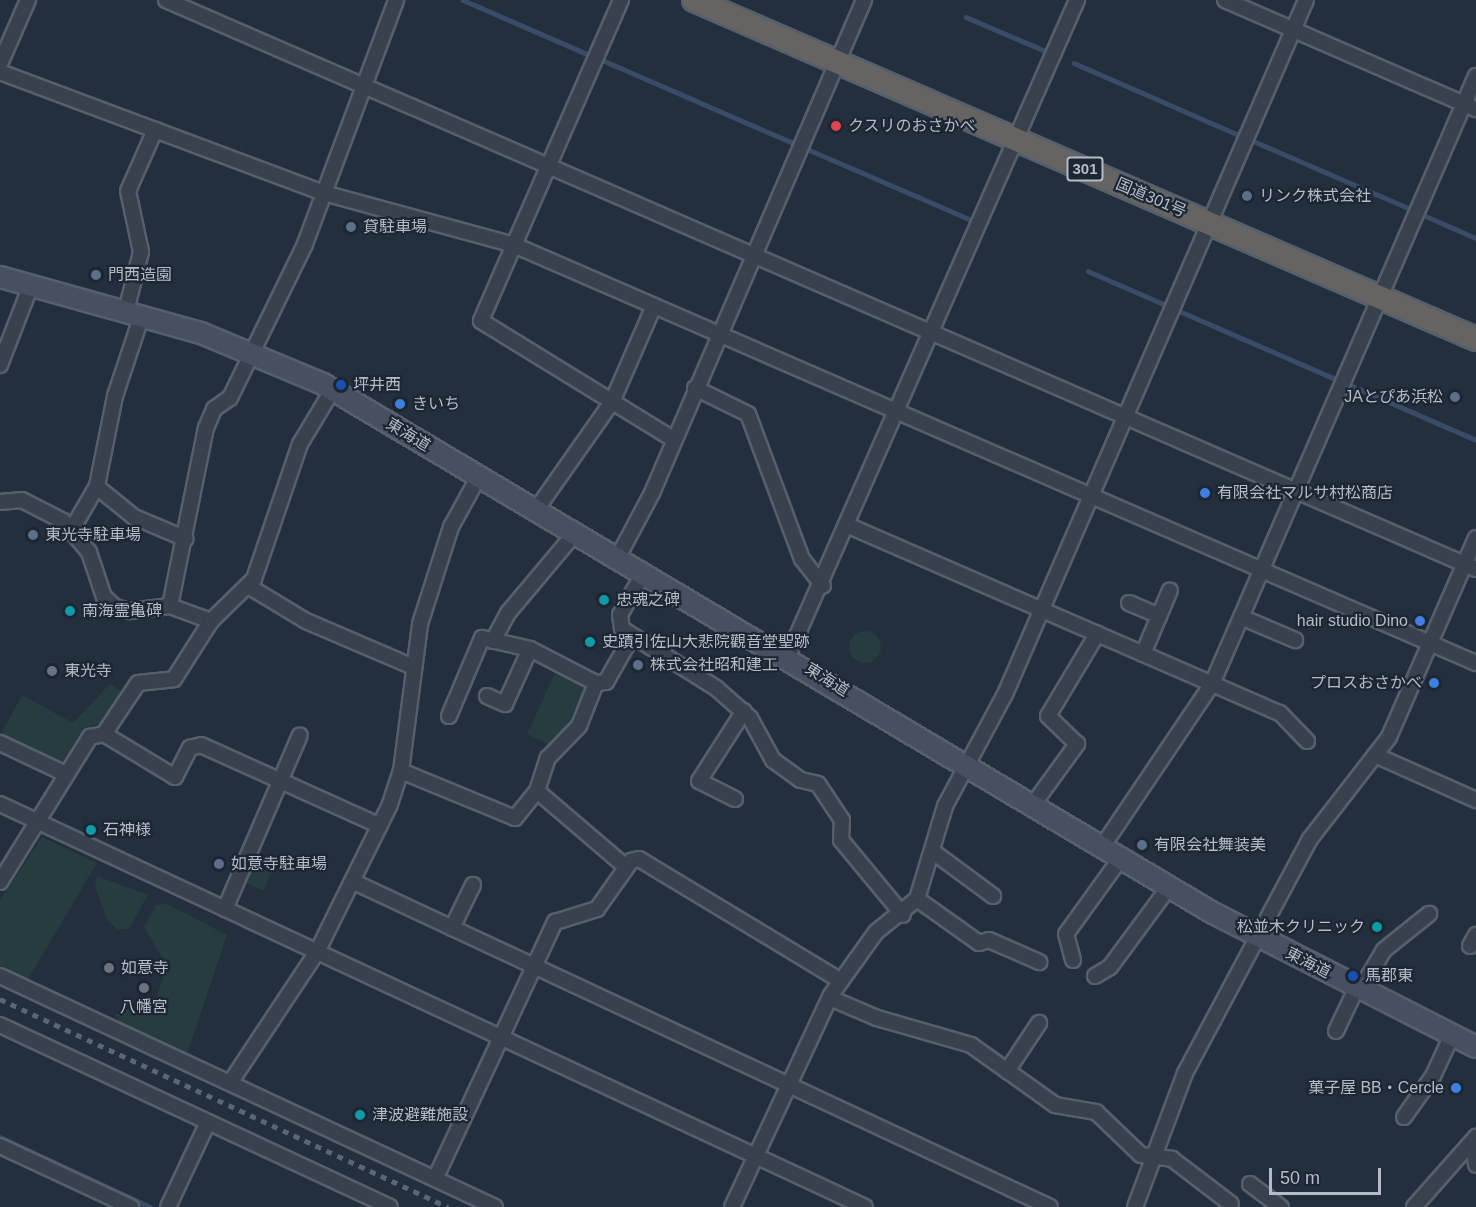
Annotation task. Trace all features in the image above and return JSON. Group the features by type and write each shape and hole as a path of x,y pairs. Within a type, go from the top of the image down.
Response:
{"highway":[{"name":"国道301号","path":"694,0 1476,339"}],"main road":[{"name":"東海道","path":"0,277 134,313 251,352 333,389 479,477 788,656 1120,859 1257,937 1476,1047"}],"street":[{"path":"0,64 28,0"},
{"path":"166,0 1470,566"},
{"path":"170,606 186,539 206,428 214,410 230,398 324,193 396,0"},
{"path":"621,0 481,321 673,439"},
{"path":"618,557 673,439 864,0"},
{"path":"788,656 849,526 1077,0"},
{"path":"1225,0 1470,106"},
{"path":"732,1207 830,998 876,932 903,915 917,899 932,851 965,765 999,706 1042,610 1306,0"},
{"path":"0,72 324,193 514,245 1476,663"},
{"path":"1102,847 1212,684 1380,297 1470,106 1476,76"},
{"path":"71,531 96,487 134,313 141,252 128,191 155,129"},
{"path":"0,365 31,285"},
{"path":"536,510 612,402 654,306"},
{"path":"695,388 748,414 802,559 823,585"},
{"path":"104,734 138,683 174,679 211,621 248,586 261,562 300,444 333,389"},
{"path":"230,1083 317,952 380,826 401,771 411,666 432,578 456,516 479,477"},
{"path":"96,487 134,517 186,539"},
{"path":"0,502 14,498 37,505 71,531 89,552 108,602 130,611 170,606 211,621"},
{"path":"849,526 1280,713 1307,741"},
{"path":"493,641 508,613 576,532"},
{"path":"1135,1207 1175,1094 1257,937 1324,816 1375,755 1396,722 1430,643 1470,566 1476,538"},
{"path":"644,572 619,620 631,638 688,670 744,711 773,760 801,780 818,783 842,820 841,840 903,915"},
{"path":"248,586 306,621 411,666"},
{"path":"1143,654 1170,590"},
{"path":"1129,603 1159,616"},
{"path":"1241,617 1295,640"},
{"path":"1032,806 1077,744 1048,716 1097,634"},
{"path":"449,716 482,638 530,650 596,682 606,682 631,638"},
{"path":"488,696 505,704 530,650"},
{"path":"401,771 515,818 537,791 548,758 579,726 596,682"},
{"path":"735,798 699,781 744,711"},
{"path":"0,882 90,737 104,734 176,777 190,748 201,745 279,783 380,826"},
{"path":"225,909 300,735"},
{"path":"0,743 66,774"},
{"path":"1375,755 1476,800"},
{"path":"537,791 626,867"},
{"path":"0,804 865,1207"},
{"path":"932,851 993,896"},
{"path":"435,1179 555,922 597,909 626,867 639,859 841,981"},
{"path":"1073,960 1066,934 1120,859"},
{"path":"354,882 1050,1207"},
{"path":"452,928 473,885"},
{"path":"1095,976 1116,960 1169,887"},
{"path":"917,899 979,943 989,940 1039,962"},
{"path":"1336,1031 1359,988 1384,950 1430,914"},
{"path":"0,976 495,1207"},
{"path":"830,998 877,1018 971,1045 1055,1106 1096,1112 1141,1155 1172,1159 1231,1204"},
{"path":"1008,1071 1038,1023"},
{"path":"0,1025 390,1207"},
{"path":"1404,1118 1434,1076 1452,1035"},
{"path":"168,1207 208,1122"},
{"path":"1474,1140 1476,1165"},
{"path":"1414,1207 1474,1140"},
{"path":"0,1146 131,1207"},
{"path":"1250,1184 1281,1207"}],"green space":[{"path":"865,631 876,636 881,647 876,658 865,663 854,658 849,647 854,636"},
{"path":"557,669 587,685 574,723 553,747 527,734"},
{"path":"110,684 122,692 117,702 99,724 83,728 61,764 0,736 22,695 73,723"},
{"path":"42,837 97,863 27,981 0,968 0,900"},
{"path":"250,860 272,871 263,891 240,880"},
{"path":"97,876 148,895 129,929 117,929 107,920 95,886"},
{"path":"167,904 227,935 187,1054 121,1024 115,1015 122,1008 146,1014 153,1008 167,966 144,927 156,905"}],"waterway":[{"path":"463,0 592,56"},
{"path":"966,17 1050,53"},
{"path":"600,59 793,143"},
{"path":"1074,63 1241,136"},
{"path":"1251,140 1413,210"},
{"path":"805,148 976,222"},
{"path":"1421,214 1476,238"},
{"path":"1088,271 1166,305"},
{"path":"1177,310 1338,380"},
{"path":"1348,384 1476,440"},
{"path":"0,1137 150,1207"}],"railway":[{"path":"0,999 448,1207"}],"place":[{"name":"クスリのおさかべ","path":"836,126"},
{"name":"リンク株式会社","path":"1247,196"},
{"name":"貸駐車場","path":"351,227"},
{"name":"門西造園","path":"96,275"},
{"name":"坪井西","path":"341,385"},
{"name":"JAとぴあ浜松","path":"1455,397"},
{"name":"きいち","path":"400,404"},
{"name":"有限会社マルサ村松商店","path":"1205,493"},
{"name":"東光寺駐車場","path":"33,535"},
{"name":"忠魂之碑","path":"604,600"},
{"name":"南海霊亀碑","path":"70,611"},
{"name":"hair studio Dino","path":"1420,621"},
{"name":"史蹟引佐山大悲院觀音堂聖跡","path":"590,642"},
{"name":"株式会社昭和建工","path":"638,665"},
{"name":"東光寺","path":"52,671"},
{"name":"プロスおさかべ","path":"1434,683"},
{"name":"石神様","path":"91,830"},
{"name":"有限会社舞装美","path":"1142,845"},
{"name":"如意寺駐車場","path":"219,864"},
{"name":"松並木クリニック","path":"1377,927"},
{"name":"如意寺","path":"109,968"},
{"name":"馬郡東","path":"1353,976"},
{"name":"八幡宮","path":"144,988"},
{"name":"菓子屋 BB・Cercle","path":"1456,1088"},
{"name":"津波避難施設","path":"360,1115"}]}
